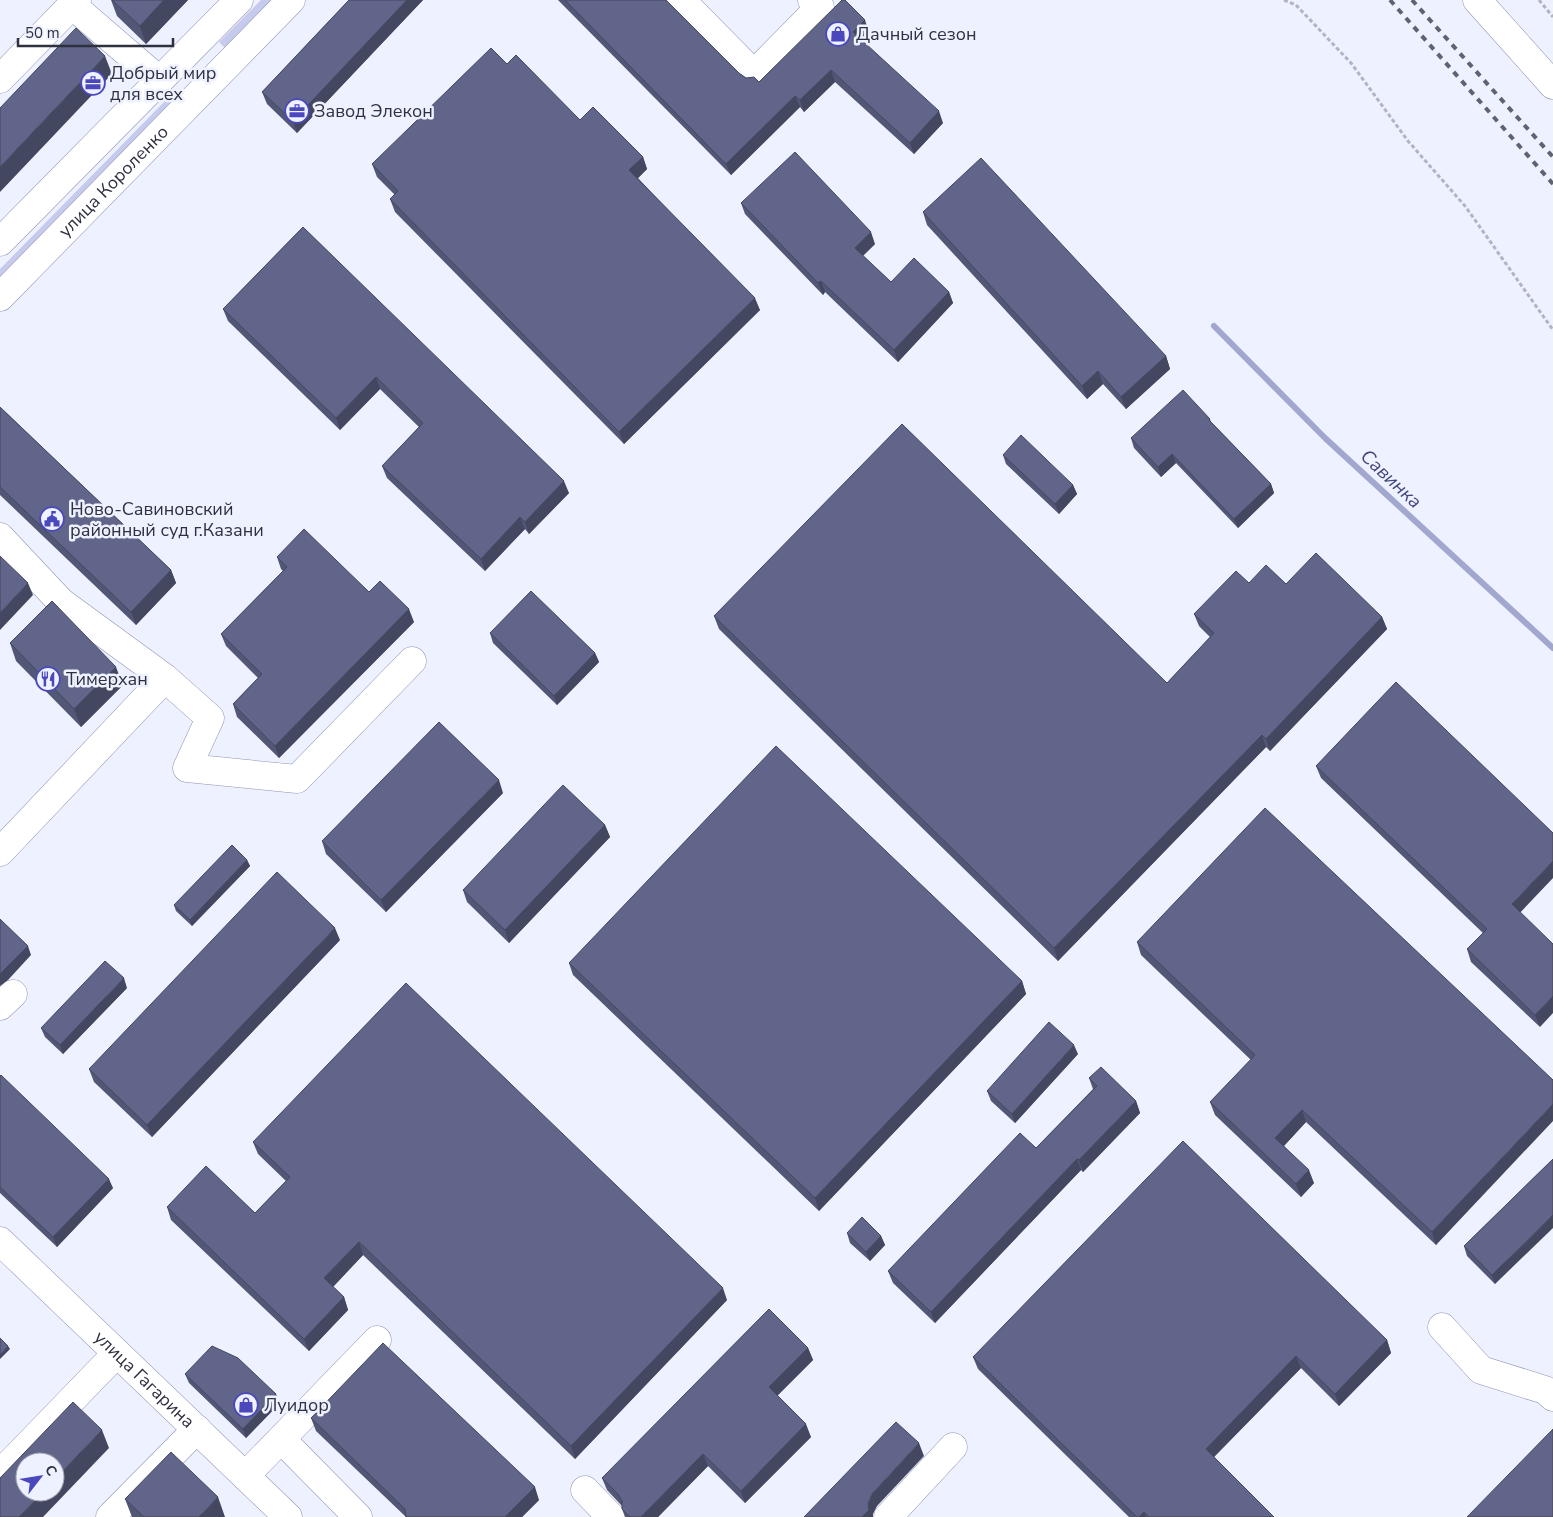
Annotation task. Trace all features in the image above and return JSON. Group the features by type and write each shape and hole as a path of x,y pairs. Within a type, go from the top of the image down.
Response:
{"street":[{"path":"0,242 239,0"},
{"name":"улица Короленко","path":"0,297 291,0"},
{"path":"681,0 754,74 820,7 812,0"},
{"path":"1477,0 1553,85"},
{"path":"0,79 74,2 168,72 201,90"},
{"path":"0,537 61,602 165,678 210,718 187,768 297,779 412,661"},
{"path":"0,852 165,678"},
{"name":"улица Гагарина","path":"0,1241 288,1517"},
{"path":"1442,1327 1481,1370 1545,1390 1553,1397"},
{"path":"245,1476 377,1340"},
{"path":"0,1474 116,1353"},
{"path":"110,1517 197,1429"},
{"path":"281,1439 358,1517"},
{"path":"888,1517 953,1448"},
{"path":"585,1490 611,1517"}],"path":[{"path":"1284,0 1296,4 1351,63 1408,141 1465,206 1553,330"},
{"path":"1539,0 1553,17"}],"shaded area":[{"path":"261,0 274,0 226,49 219,42"},
{"path":"168,98 175,103 0,281 0,269"}],"building":[{"path":"112,0 164,0 140,26"},
{"path":"349,0 407,0 293,121 262,92"},
{"path":"565,0 666,0 739,73 746,78 754,77 759,82 842,0 845,0 865,20 853,32 939,111 910,143 831,70 800,100 795,96 726,164"},
{"path":"76,28 105,56 0,167 0,108"},
{"path":"491,48 507,64 516,55 580,120 593,107 643,157 629,170 755,298 619,432 390,199 398,191 372,164"},
{"path":"795,152 871,232 855,248 891,282 914,258 949,292 894,350 821,281 818,283 741,203"},
{"path":"981,158 1166,356 1121,397 1098,371 1082,386 923,212"},
{"path":"303,227 564,481 525,522 520,517 481,559 382,466 423,423 376,377 336,418 223,309"},
{"path":"1183,390 1209,420 1271,484 1234,519 1172,454 1158,467 1131,438"},
{"path":"0,407 171,570 131,612 0,487"},
{"path":"902,424 1167,683 1214,633 1194,614 1236,571 1249,583 1266,565 1286,584 1316,553 1382,617 1266,739 1262,735 1054,948 714,616"},
{"path":"1021,435 1073,485 1055,504 1003,455"},
{"path":"304,529 369,592 380,581 409,609 275,746 233,704 262,674 221,634 287,567 277,557"},
{"path":"0,556 28,583 0,613"},
{"path":"531,591 595,653 554,696 490,633"},
{"path":"52,601 116,667 74,709 10,643"},
{"path":"1396,682 1553,833 1553,861 1512,904 1553,944 1553,996 1535,1015 1467,949 1487,929 1316,766"},
{"path":"439,722 499,780 381,900 322,841"},
{"path":"776,746 1022,981 815,1198 569,963"},
{"path":"563,785 605,825 505,930 463,890"},
{"path":"1265,808 1553,1080 1553,1104 1432,1232 1302,1110 1275,1138 1309,1170 1296,1184 1210,1102 1255,1055 1137,942"},
{"path":"232,845 247,860 190,920 174,905"},
{"path":"277,872 335,928 147,1125 89,1069"},
{"path":"0,919 28,946 0,974"},
{"path":"105,961 124,978 60,1045 41,1028"},
{"path":"406,983 723,1288 571,1446 359,1242 324,1278 344,1297 304,1339 167,1207 206,1166 255,1213 290,1177 253,1142"},
{"path":"1049,1022 1074,1045 1012,1114 987,1091"},
{"path":"1101,1067 1136,1101 1079,1160 1077,1159 931,1312 888,1271 1020,1133 1036,1148 1097,1086 1089,1078"},
{"path":"1,1075 109,1179 53,1237 0,1187"},
{"path":"1183,1141 1387,1340 1335,1394 1296,1356 1206,1449 1274,1517 1149,1517 1144,1512 1137,1517 973,1357"},
{"path":"1553,1159 1553,1215 1492,1275 1464,1246"},
{"path":"862,1217 881,1236 866,1252 847,1233"},
{"path":"769,1309 808,1348 769,1387 806,1424 741,1491 703,1454 641,1517 630,1517 622,1509 622,1501 618,1494 602,1478"},
{"path":"0,1338 8,1346 0,1355"},
{"path":"383,1343 535,1487 505,1517 406,1517 405,1509 311,1418"},
{"path":"212,1346 238,1358 276,1394 243,1429 185,1374"},
{"path":"73,1402 102,1430 65,1469 65,1452 25,1452"},
{"path":"896,1422 919,1443 872,1494 868,1502 869,1510 862,1517 804,1517"},
{"path":"1553,1429 1553,1517 1467,1517"},
{"path":"171,1452 218,1497 199,1517 144,1517 125,1499"},
{"path":"15,1462 15,1502 33,1502 19,1517 0,1517 0,1478"}],"waterway":[{"name":"Савинка","path":"1214,326 1325,438 1553,648"}],"railway":[{"path":"1390,0 1553,184"},
{"path":"1412,0 1553,157"}],"place":[{"name":"Дачный сезон","path":"838,34"},
{"name":"Добрый мир для всех","path":"93,83"},
{"name":"Завод Элекон","path":"297,111"},
{"name":"Ново-Савиновский районный суд г.Казани","path":"52,519"},
{"name":"Тимерхан","path":"48,679"},
{"name":"Луидор","path":"246,1405"}]}
